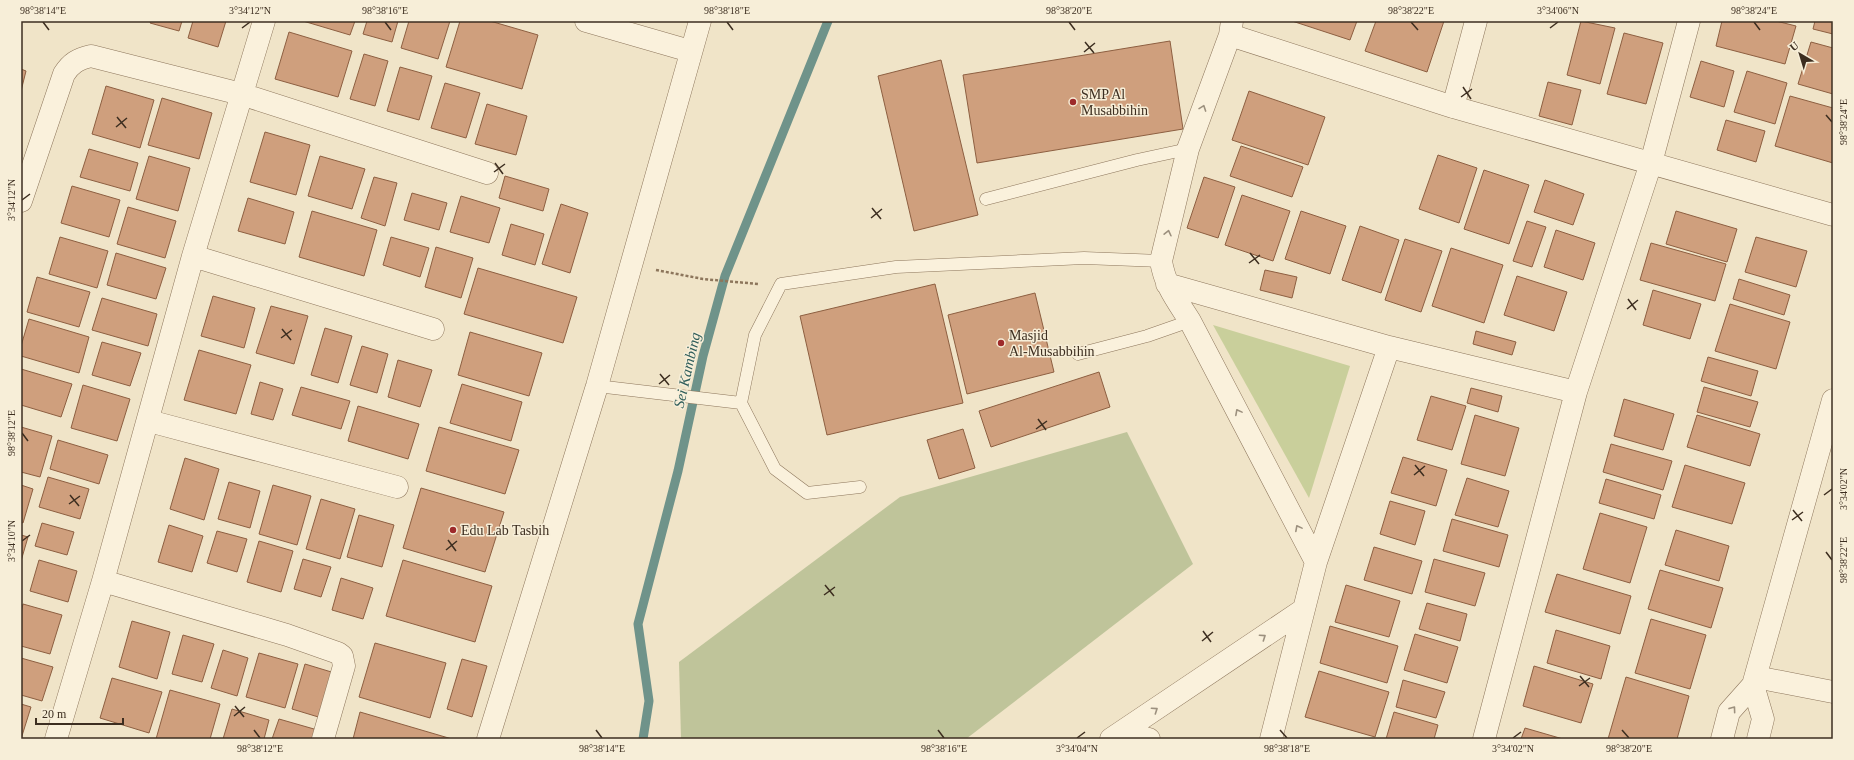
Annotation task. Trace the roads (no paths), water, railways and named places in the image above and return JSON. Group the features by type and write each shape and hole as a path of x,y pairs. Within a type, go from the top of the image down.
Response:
{"street":[{"path":"56,739 149,421 193,256 264,21"},
{"path":"586,21 690,51"},
{"path":"488,739 597,386 690,51 700,21"},
{"path":"1453,107 1476,21"},
{"path":"1484,739 1576,392 1651,163 1689,21"},
{"path":"1316,562 1190,321 1166,284 1162,261 1188,149 1231,28 1453,107 1833,214"},
{"path":"21,201 64,74 70,65 79,59 91,56 241,94 487,173"},
{"path":"193,256 433,329"},
{"path":"1166,284 1389,347 1576,392"},
{"path":"1271,739 1316,562 1389,347"},
{"path":"1722,739 1729,712 1754,681 1827,447 1833,400"},
{"path":"149,421 397,488"},
{"path":"103,581 287,635 338,652 342,656 344,666 323,739"},
{"path":"1117,735 1303,610"},
{"path":"1754,681 1833,692"},
{"path":"1754,681 1764,719 1758,739"},
{"path":"1117,735 1149,739"}],"lane":[{"path":"986,200 1136,160 1188,149"},
{"path":"860,488 807,493 775,469 741,403 755,335 781,284 896,267 1084,258 1162,261"},
{"path":"1078,354 1147,336 1190,321"},
{"path":"597,386 741,403"}],"waterway":[{"name":"Sei Kambing","path":"643,739 649,701 638,624 678,471 703,356 725,276 828,21"}],"place":[{"name":"SMP Al Musabbihin","path":"1073,102"},
{"name":"Masjid Al-Musabbihin","path":"1001,343"},
{"name":"Edu Lab Tasbih","path":"453,530"}]}
